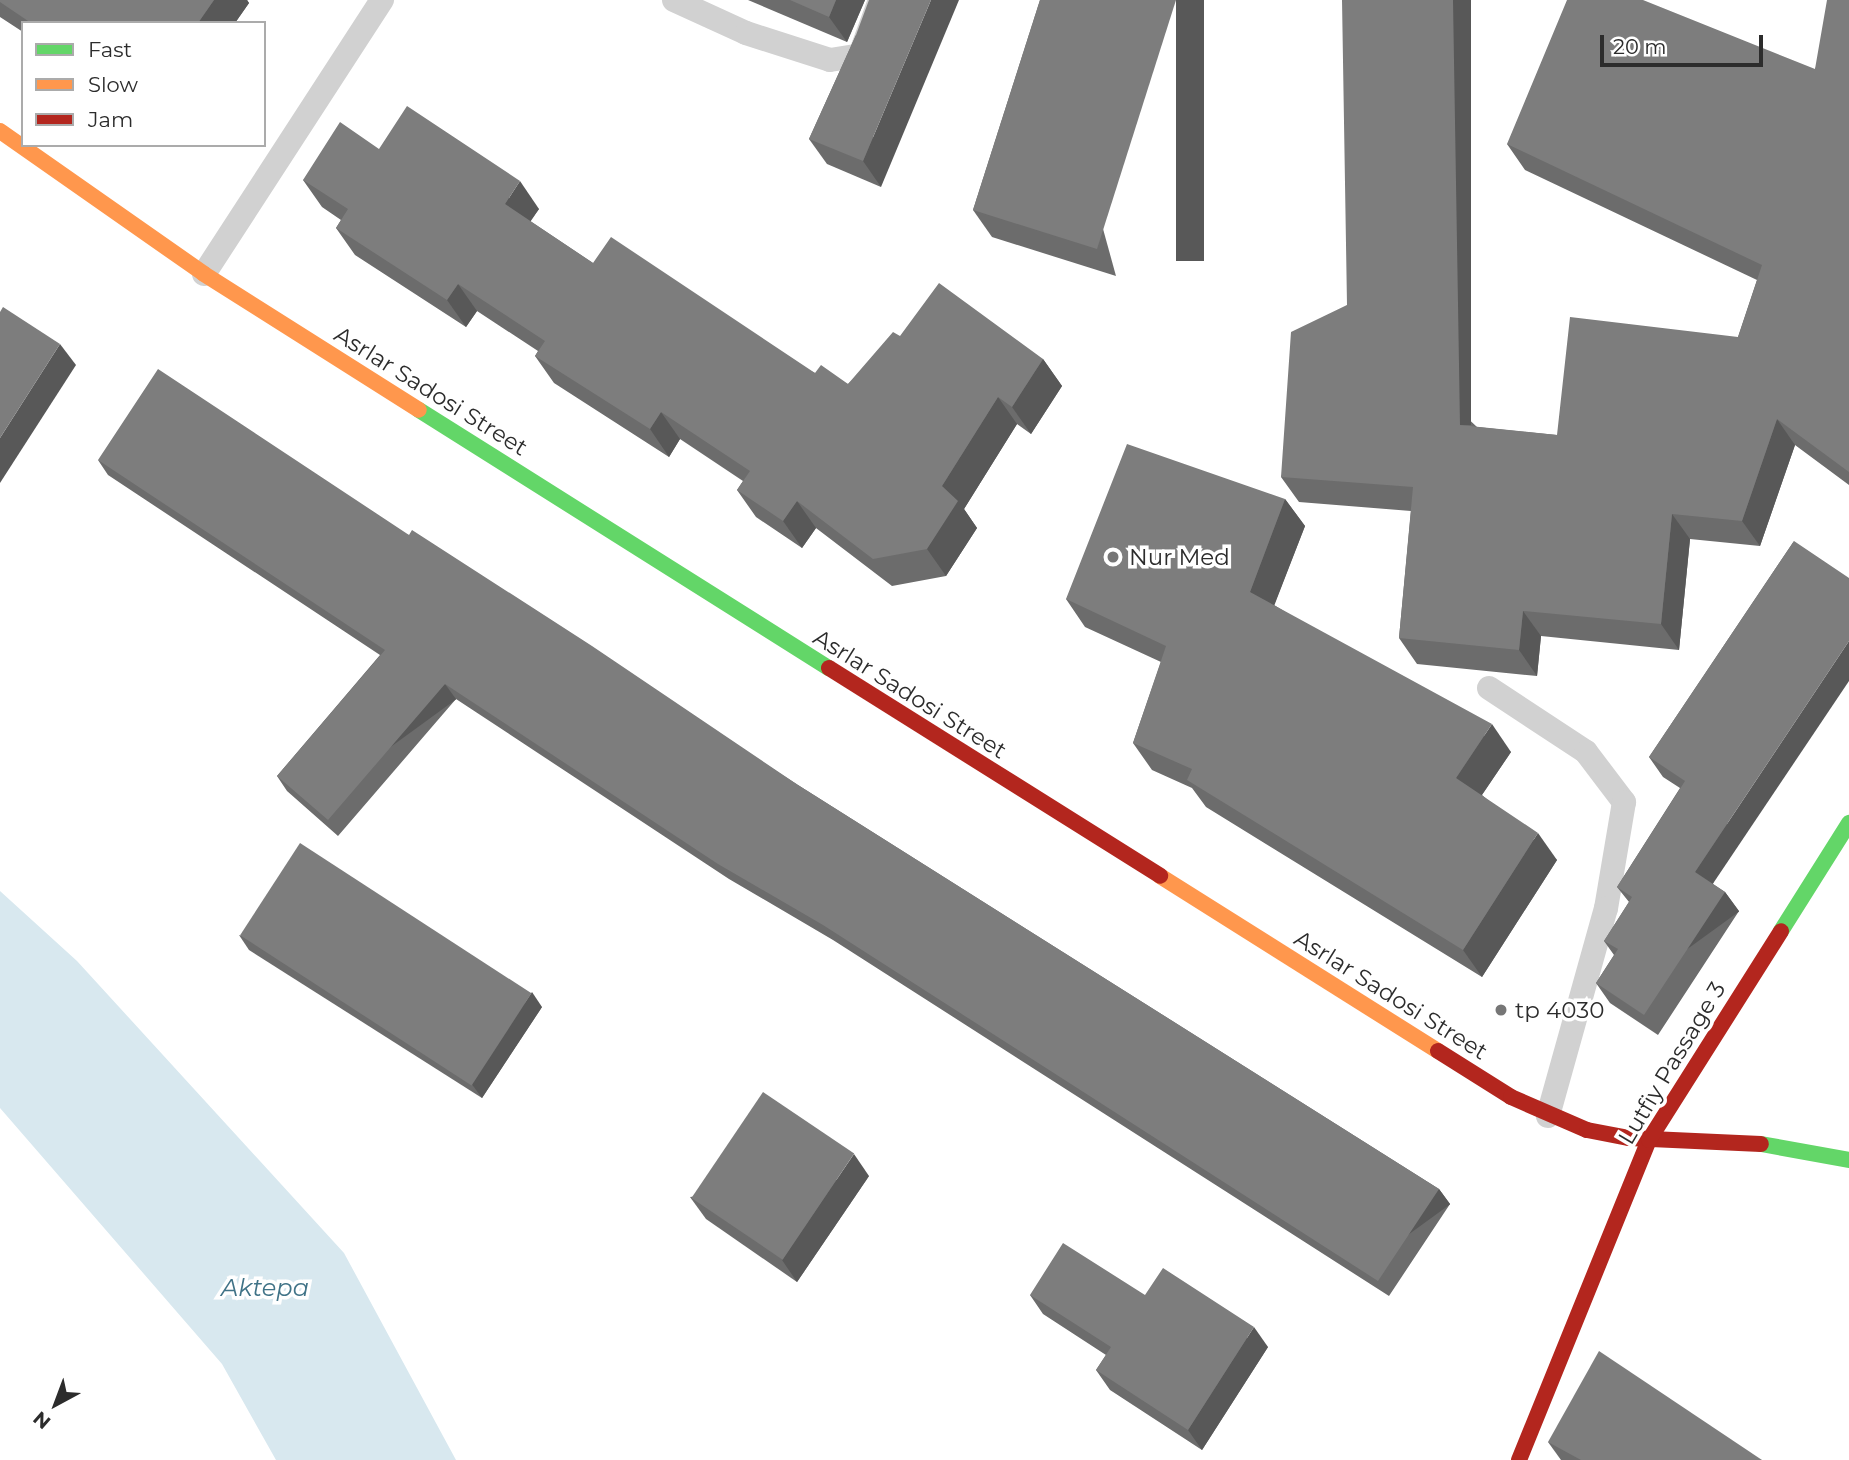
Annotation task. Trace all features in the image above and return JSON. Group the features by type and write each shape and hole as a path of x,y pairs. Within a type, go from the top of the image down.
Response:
{"street":[{"name":"Asrlar Sadosi Street","path":"0,131 21,146"},
{"name":"Asrlar Sadosi Street","path":"23,147 204,274 1054,812 1548,1116 1587,1130 1649,1140 1757,1143 1849,1160"},
{"name":"Lutfiy Passage 3","path":"1519,1460 1649,1140 1849,823"}],"lane":[{"path":"204,274 382,0"},
{"path":"674,0 746,33 830,60 860,55 880,0"},
{"path":"1489,688 1586,752 1624,802 1606,908 1548,1116"}],"water":[{"name":"Aktepa","path":"0,891 77,961 344,1253 456,1460 276,1460 222,1364 0,1108"}],"building":[{"path":"214,0 199,21 28,21 0,2"},
{"path":"790,0 836,0 829,17"},
{"path":"869,0 931,0 863,161 809,139"},
{"path":"1040,0 1176,0 1097,249 973,210"},
{"path":"1342,0 1453,0 1460,425 1557,435 1570,317 1738,337 1762,265 1507,144 1567,0 1643,0 1815,69 1827,0 1849,0 1849,472 1777,419 1742,521 1672,514 1661,624 1523,611 1519,650 1399,638 1413,487 1281,477 1291,332 1347,305"},
{"path":"407,106 520,181 505,204 593,263 611,237 815,373 821,365 848,384 893,332 900,336 939,283 1043,359 1012,407 998,397 942,486 958,501 927,549 873,559 797,501 783,521 737,490 750,471 661,412 650,429 535,356 545,341 458,284 447,300 336,228 348,209 303,180 340,122 379,149"},
{"path":"3,307 60,344 0,438 0,312"},
{"path":"158,369 409,535 412,530 592,646 798,785 1439,1189 1378,1281 823,925 718,864 445,684 328,820 277,776 385,650 98,460"},
{"path":"1127,444 1285,499 1250,592 1492,724 1456,778 1538,833 1463,950 1187,780 1192,769 1133,743 1166,646 1066,599"},
{"path":"1794,541 1849,578 1849,641 1695,872 1725,892 1644,1015 1596,983 1618,949 1604,941 1632,897 1617,887 1685,781 1649,757"},
{"path":"300,843 531,993 472,1086 240,935"},
{"path":"763,1092 854,1154 783,1260 691,1198"},
{"path":"1063,1243 1145,1295 1163,1268 1254,1327 1188,1430 1096,1370 1111,1347 1030,1295"},
{"path":"1599,1351 1762,1460 1581,1460 1548,1442"}],"traffic: fast":[{"path":"419,410 829,668"},
{"path":"1781,931 1849,823"},
{"path":"1761,1144 1849,1160"}],"traffic: slow":[{"path":"0,131 21,146"},
{"path":"23,147 204,274 419,410"},
{"path":"1160,876 1438,1051"}],"traffic: jam":[{"path":"829,668 1160,876"},
{"path":"1519,1460 1649,1140 1781,931"},
{"path":"1438,1051 1511,1097 1587,1130 1629,1138 1761,1144"}],"place":[{"name":"Nur Med","path":"1113,557"},
{"name":"tp 4030","path":"1501,1010"}]}
